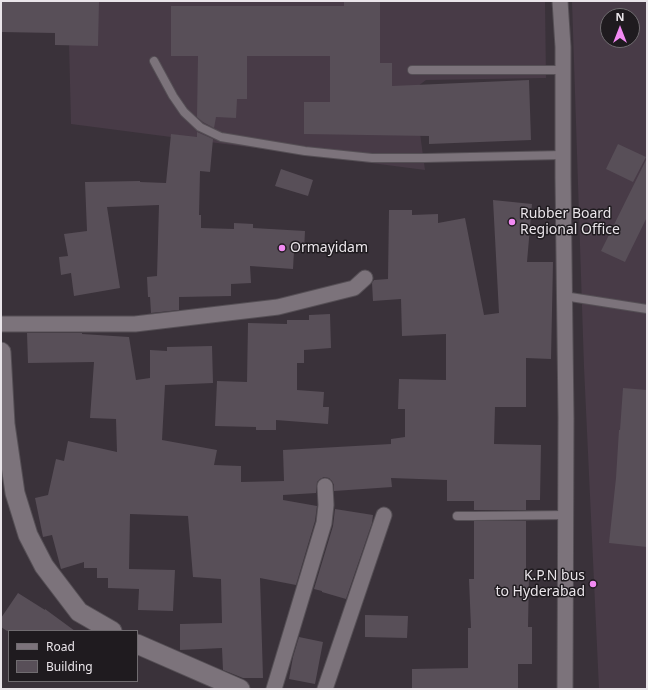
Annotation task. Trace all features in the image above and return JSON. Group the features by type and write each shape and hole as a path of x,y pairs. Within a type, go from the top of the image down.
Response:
{"street":[{"path":"560,1 563,47 566,418 565,689"},
{"path":"1,324 135,324 278,307 354,288 365,278"},
{"path":"1,352 5,424 15,493 28,534 44,566 79,612 110,630"},
{"path":"274,689 324,523 326,505 325,486"},
{"path":"324,689 384,515"},
{"path":"138,644 235,688"}],"lane":[{"path":"154,61 173,96 184,112 200,126 221,137 305,151 372,158 563,155"},
{"path":"412,70 563,70"},
{"path":"564,296 647,309"},
{"path":"457,516 566,515"}],"shaded area":[{"path":"68,1 545,1 546,78 426,80 414,89 425,170 71,124"},
{"path":"572,1 647,1 647,689 599,689 584,367"}],"building":[{"path":"1,1 99,1 98,46 55,45 55,33 1,32"},
{"path":"344,1 380,1 380,63 392,63 392,86 529,80 531,140 429,144 429,136 304,134 304,102 330,102 330,56 247,56 247,99 237,99 236,118 216,117 214,128 197,117 198,56 171,56 171,6 344,6"},
{"path":"197,132 213,139 210,172 200,171 199,215 201,215 201,228 234,229 234,223 253,224 253,228 305,231 304,252 294,251 293,269 250,266 251,283 231,284 231,296 179,297 179,310 151,313 150,297 148,297 147,277 157,276 159,205 107,207 120,288 74,296 71,273 61,275 59,257 68,256 64,234 87,231 85,182 140,181 166,183 171,134 197,137"},
{"path":"618,144 646,157 633,182 606,169"},
{"path":"647,158 647,217 625,262 601,251"},
{"path":"281,169 313,180 308,196 275,186"},
{"path":"493,200 532,204 527,262 553,262 551,359 526,358 526,407 495,407 494,444 541,445 540,500 526,500 526,510 474,510 474,501 447,501 447,480 391,478 392,487 334,491 332,481 329,478 324,477 317,482 316,493 283,495 283,500 317,506 315,521 296,585 260,578 263,678 243,678 223,670 222,648 180,650 180,624 222,623 221,579 193,577 188,516 130,514 129,569 175,570 173,611 138,610 139,589 108,588 108,578 97,578 97,568 84,568 84,562 61,569 52,535 43,537 35,498 48,495 56,459 64,461 68,441 117,452 116,419 90,418 94,362 28,363 27,333 82,333 129,337 136,380 150,378 150,350 167,351 167,347 212,346 213,383 165,385 162,440 217,450 214,465 241,466 241,482 284,481 283,450 391,444 391,439 405,437 405,409 398,409 399,379 446,380 446,334 402,336 401,299 373,301 372,283 374,280 388,279 389,210 412,210 412,215 438,214 438,223 465,218 484,315 499,313"},
{"path":"330,314 331,348 304,350 304,363 297,363 297,390 324,392 323,407 329,407 328,424 276,420 276,430 256,430 256,427 215,426 217,381 247,382 248,323 287,324 287,320 309,320 309,315"},
{"path":"623,388 647,390 647,547 609,543"},
{"path":"335,509 373,515 372,523 346,599 314,589 333,526"},
{"path":"474,521 526,521 526,574 529,574 528,627 532,627 532,664 518,664 518,689 412,689 412,669 468,668 468,628 471,628 469,579 474,579"},
{"path":"18,593 45,609 74,630 7,631 1,627 1,618"},
{"path":"365,615 408,616 407,638 365,637"},
{"path":"299,637 323,642 315,684 289,679 293,657"}],"place":[{"name":"Rubber Board Regional Office","path":"512,222"},
{"name":"Ormayidam","path":"282,248"},
{"name":"K.P.N bus to Hyderabad","path":"593,584"}]}
